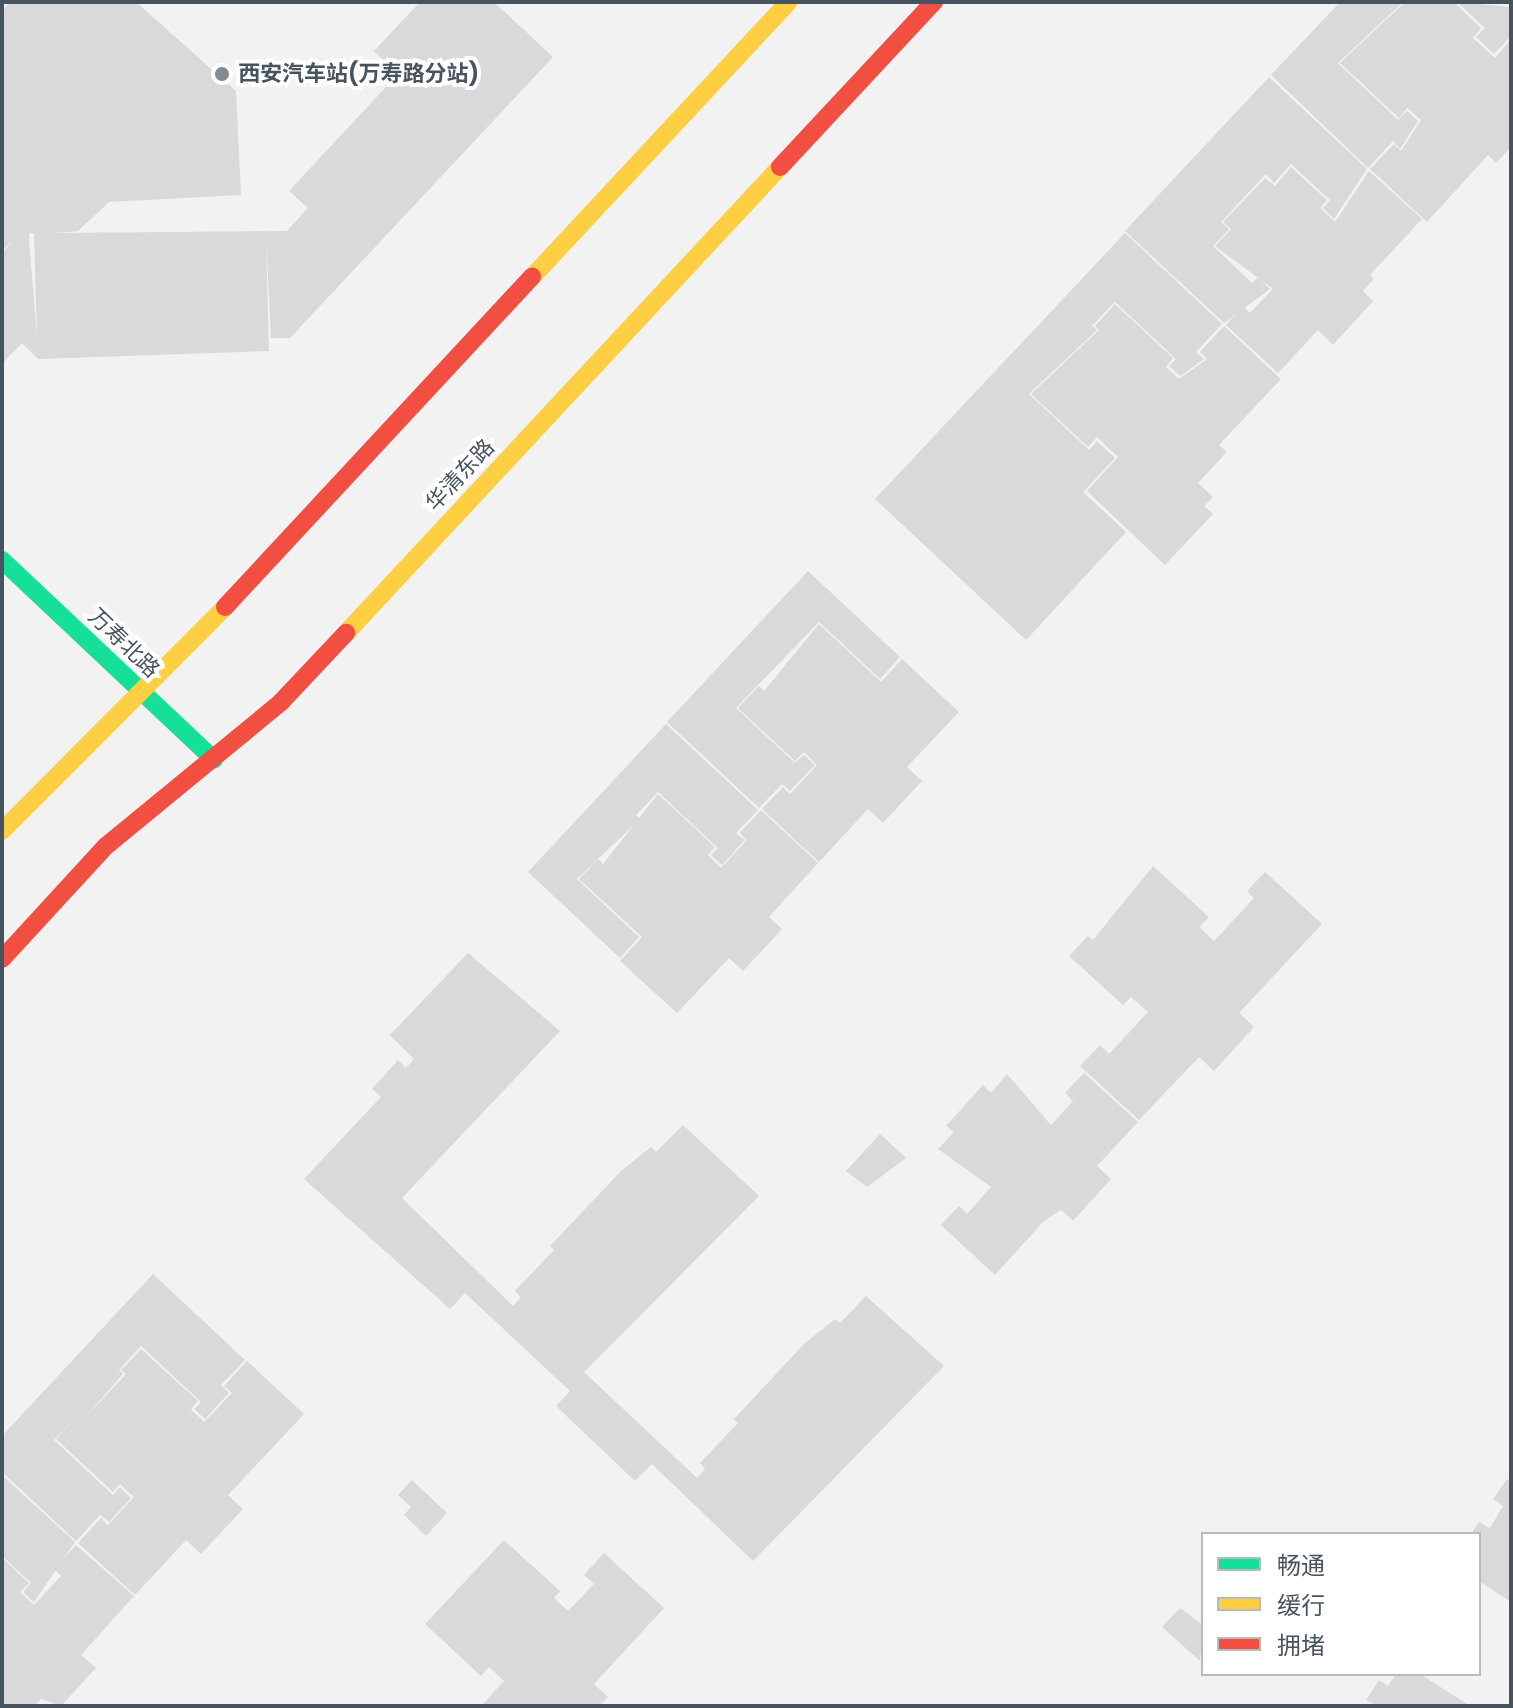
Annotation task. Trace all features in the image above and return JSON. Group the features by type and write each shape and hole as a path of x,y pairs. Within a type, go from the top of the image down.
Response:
{"main road":[{"path":"2,831 143,694 788,2"},
{"name":"华清东路","path":"2,959 106,846 281,702 934,2"},
{"name":"万寿北路","path":"2,560 214,760"}],"building":[{"path":"10,2 136,2 236,91 241,195 109,202 78,231 55,233 287,231 308,208 289,191 398,74 374,51 420,2 494,2 553,57 290,338 271,338 266,238 269,351 38,359 22,343 2,364 2,253 15,239 2,251 2,11","holes":["30,233 34,233 37,337 29,240"]},
{"path":"1340,2 1403,2 1338,63 1398,120 1407,111 1418,121 1400,149 1393,141 1368,168 1271,75"},
{"path":"1405,2 1454,2 1481,28 1473,38 1495,58 1511,39 1511,147 1496,163 1488,155 1427,222 1370,169 1394,144 1401,151 1421,120 1407,108 1399,118 1340,63"},
{"path":"1457,2 1511,7 1511,36 1494,54 1476,37 1485,28"},
{"path":"1269,77 1367,169 1334,219 1323,208 1330,200 1291,164 1274,183 1266,174 1221,222 1229,229 1213,246 1252,283 1258,277 1270,289 1224,323 1125,231"},
{"path":"1291,167 1327,200 1320,208 1335,222 1369,171 1422,219 1370,275 1374,279 1363,291 1373,301 1333,345 1318,330 1278,373 1226,325 1243,306 1250,313 1273,289 1215,246 1231,229 1223,222 1265,178 1275,186"},
{"path":"1125,233 1222,324 1196,352 1204,359 1180,376 1169,366 1176,359 1115,302 1092,326 1097,330 1029,394 1089,450 1097,441 1115,458 1083,492 1126,532 1026,640 875,499"},
{"path":"1115,304 1173,358 1166,367 1179,379 1207,359 1200,352 1224,326 1281,379 1219,445 1227,452 1198,483 1213,497 1204,506 1213,514 1165,565 1087,491 1118,457 1097,437 1088,447 1031,394 1099,330 1095,326"},
{"path":"808,571 900,657 880,679 819,622 736,708 794,762 790,766 804,755 815,765 790,791 782,784 759,808 667,722"},
{"path":"819,624 881,682 902,659 959,712 907,767 922,781 883,823 868,809 819,862 762,809 783,787 790,794 817,765 804,752 795,761 738,708 759,686 764,691"},
{"path":"666,724 758,810 736,833 745,840 722,865 711,855 718,848 658,792 636,815 640,819 577,879 639,937 620,958 528,872"},
{"path":"658,794 715,847 708,855 721,868 747,840 740,833 761,810 818,863 769,917 782,929 743,971 729,958 677,1013 620,961 642,937 579,879 598,859 603,864"},
{"path":"1153,866 1209,917 1199,927 1214,941 1254,898 1247,891 1265,872 1322,924 1239,1013 1254,1027 1214,1071 1199,1057 1139,1120 1080,1066 1100,1045 1109,1054 1148,1012 1131,997 1123,1005 1069,956 1088,936 1093,940"},
{"path":"468,953 560,1031 402,1198 513,1306 521,1297 515,1291 554,1250 550,1246 621,1171 651,1147 656,1152 683,1125 759,1196 584,1372 697,1478 705,1469 700,1463 738,1423 734,1419 804,1344 835,1319 840,1323 866,1296 944,1366 753,1561 652,1464 635,1481 556,1406 570,1391 465,1293 450,1309 304,1179 381,1097 372,1089 398,1060 406,1068 414,1059 390,1035"},
{"path":"1084,1073 1138,1122 1097,1166 1111,1179 1073,1221 1061,1210 1044,1221 995,1275 941,1225 959,1206 967,1214 991,1187 938,1149 954,1132 946,1126 983,1085 991,1093 1007,1074 1051,1125 1073,1101 1065,1093"},
{"path":"880,1134 906,1158 867,1187 846,1171"},
{"path":"153,1274 245,1360 221,1385 229,1393 205,1419 194,1409 201,1402 141,1346 119,1370 123,1374 83,1420 126,1374 121,1370 141,1349 198,1401 191,1409 204,1422 232,1393 224,1386 247,1361 304,1414 228,1495 243,1509 201,1554 186,1540 135,1595 78,1543 101,1518 108,1525 134,1497 120,1484 113,1492 56,1439 79,1415 54,1440 113,1495 120,1487 131,1498 109,1522 100,1515 76,1541 2,1472 2,1436"},
{"path":"2,1475 75,1542 34,1602 23,1592 31,1583 2,1556"},
{"path":"1507,1479 1511,1482 1511,1602 1481,1582 1481,1532 1472,1532 1479,1522 1490,1528 1503,1506 1493,1499"},
{"path":"412,1480 447,1513 426,1536 404,1515 411,1507 398,1495"},
{"path":"504,1540 560,1591 554,1598 568,1611 594,1584 584,1575 604,1553 664,1608 594,1684 608,1697 599,1706 481,1706 504,1681 489,1667 481,1676 425,1624"},
{"path":"76,1545 134,1596 81,1655 96,1668 61,1706 41,1699 34,1706 2,1706 2,1558 29,1583 20,1592 34,1605 61,1576 54,1569"},
{"path":"1180,1608 1201,1624 1200,1661 1162,1627"},
{"path":"1395,1676 1423,1676 1470,1706 1377,1706 1366,1700 1379,1680 1388,1686"}],"traffic: fast":[{"path":"2,560 214,760"}],"traffic: slow":[{"path":"532,277 788,2"},
{"path":"346,633 780,167"},
{"path":"2,831 225,607"}],"traffic: jam":[{"path":"780,167 934,2"},
{"path":"225,607 532,277"},
{"path":"2,959 106,846 281,702 346,633"}],"place":[{"name":"西安汽车站(万寿路分站)","path":"222,74"}]}
